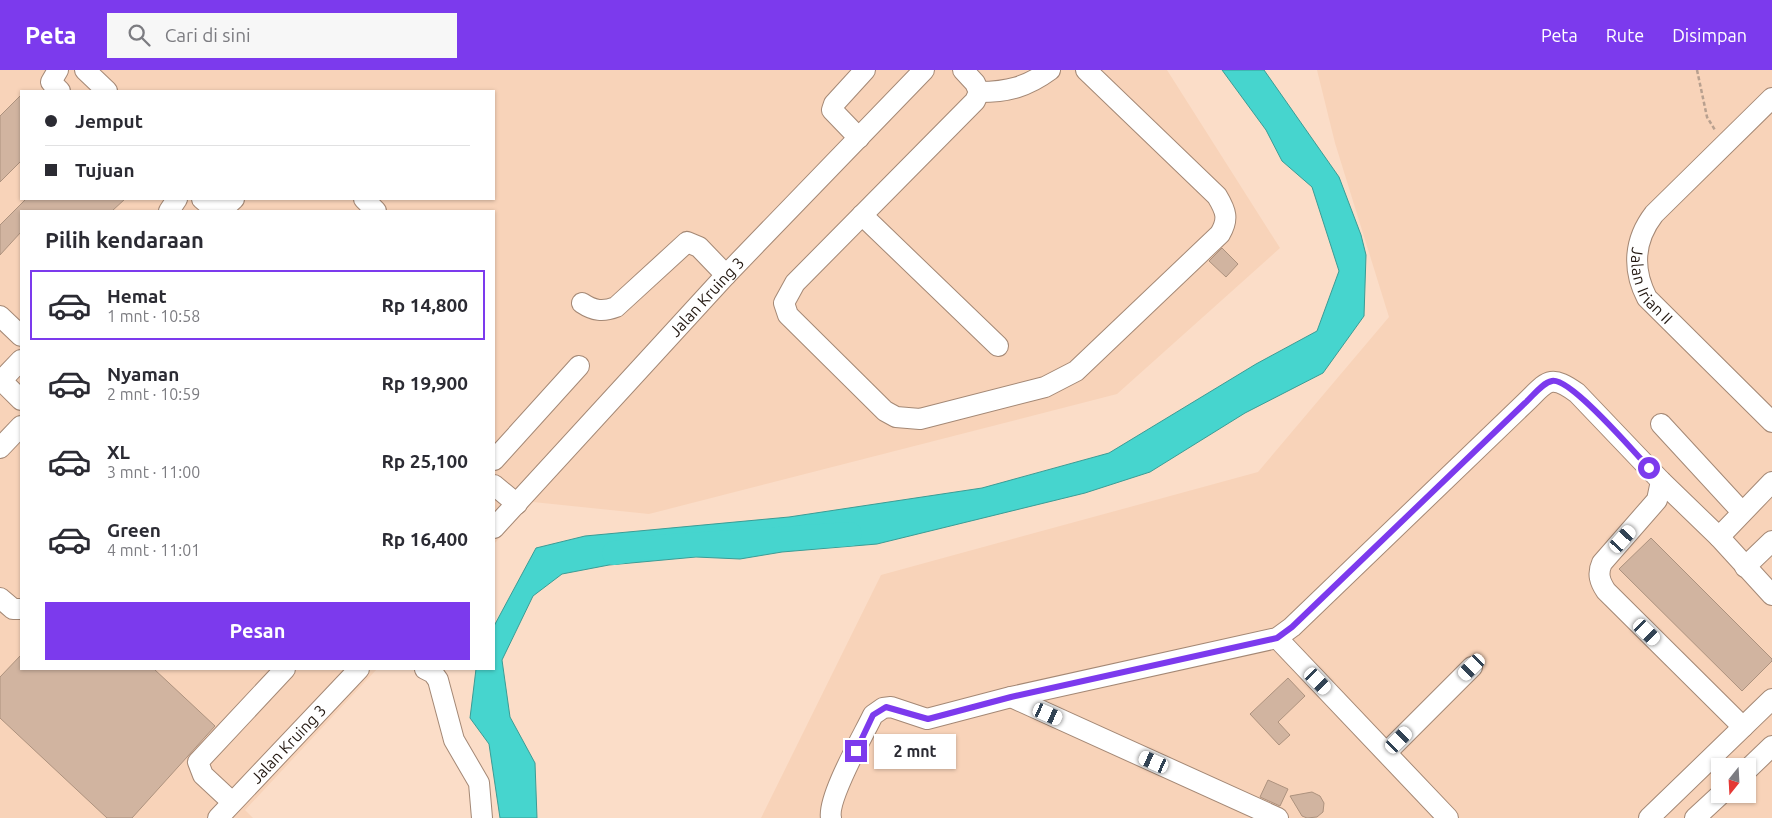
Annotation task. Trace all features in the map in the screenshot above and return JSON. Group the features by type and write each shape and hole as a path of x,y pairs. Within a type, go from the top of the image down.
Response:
{"street":[{"path":"58,70 51,81 59,90"},
{"path":"85,70 106,90"},
{"path":"859,138 832,110 834,104 865,70"},
{"name":"Jalan Kruing 3","path":"495,527 726,275 924,70"},
{"path":"963,70 975,83 979,92"},
{"path":"979,92 1011,91 1027,85 1050,70"},
{"path":"979,92 974,100 795,283 785,297 784,308 788,315 885,411 896,417 920,419 1045,387 1076,371 1220,234 1226,224 1226,215 1217,196 1086,70"},
{"name":"Jalan Irian II","path":"1772,98 1645,225 1639,241 1636,262 1640,284 1647,298 1772,422"},
{"path":"203,200 215,210"},
{"path":"222,210 233,200"},
{"path":"365,200 375,210"},
{"path":"862,216 998,346"},
{"path":"582,303 591,309 601,311 616,307 687,242 699,247 726,275"},
{"path":"0,316 20,335"},
{"path":"20,361 1,382 20,399"},
{"path":"495,459 579,366"},
{"path":"831,818 830,811 835,795 876,712 891,707 928,719 1011,697 1277,638 1292,627 1525,403 1550,382 1561,382 1577,392 1661,481 1719,537 1772,595"},
{"path":"1661,424 1742,512"},
{"path":"0,448 20,427"},
{"path":"1661,481 1657,500 1602,563 1599,570 1600,582 1606,591 1743,727"},
{"path":"1719,537 1772,482"},
{"path":"495,486 517,504"},
{"path":"1745,567 1772,541"},
{"path":"0,598 13,609 20,609"},
{"path":"1277,638 1448,818"},
{"path":"1387,752 1472,667"},
{"path":"232,802 203,775 198,762 284,670"},
{"name":"Jalan Kruing 3","path":"218,818 355,670"},
{"path":"427,670 433,673 438,680 454,740 479,783 482,818"},
{"path":"1011,697 1278,818"},
{"path":"1649,818 1772,698"},
{"path":"1756,761 1772,746"},
{"path":"1695,818 1711,803"}],"path":[{"path":"1697,70 1707,117 1725,144"}],"shaded area":[{"path":"0,70 1167,70 1280,248 1117,394 649,514 533,502 495,543 495,210 20,210 20,670 376,670 245,810 253,818 0,818"},
{"path":"1317,70 1772,70 1772,818 761,818 881,575 1258,472 1389,317 1335,143"}],"water":[{"path":"1222,70 1264,70 1339,177 1361,235 1366,255 1364,316 1323,373 1245,413 1150,472 1085,493 877,544 782,552 740,559 696,557 609,565 562,574 533,596 502,660 510,717 535,763 537,818 500,818 489,744 470,718 476,670 495,670 495,624 536,548 585,536 789,517 982,488 1109,453 1256,364 1317,331 1339,271 1312,187 1282,161 1266,130"}],"building":[{"path":"20,96 20,162 0,182 0,116"},
{"path":"25,200 124,200 113,210 20,210 20,233 0,255 0,225"},
{"path":"1222,248 1238,264 1226,277 1209,261"},
{"path":"1651,538 1772,659 1742,691 1619,569"},
{"path":"20,656 20,670 155,670 215,726 132,818 107,818 0,718 0,677"},
{"path":"1288,678 1305,696 1278,722 1290,735 1279,745 1250,714"},
{"path":"1268,780 1288,789 1280,806 1260,797"},
{"path":"1312,792 1320,796 1324,803 1323,812 1317,817 1307,818 1302,816 1290,796"}],"waterway":[{"path":"614,553 643,548 850,534"}],"route":[{"path":"856,751 873,715 886,707 928,719 1011,697 1277,638 1292,627 1525,403 1545,385 1553,381 1561,382 1577,392 1649,468"}]}
